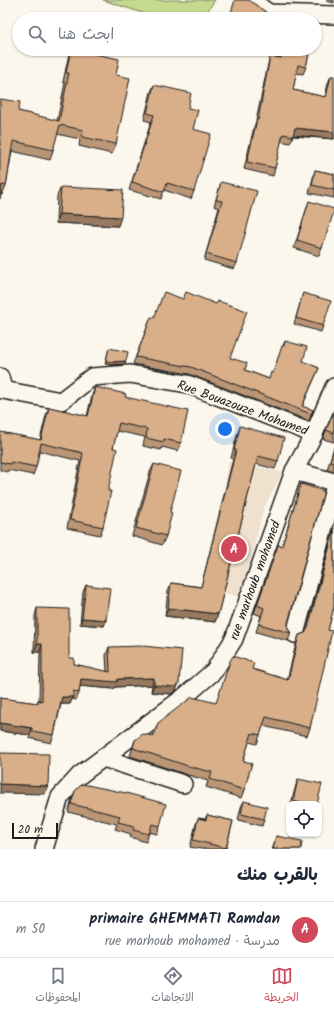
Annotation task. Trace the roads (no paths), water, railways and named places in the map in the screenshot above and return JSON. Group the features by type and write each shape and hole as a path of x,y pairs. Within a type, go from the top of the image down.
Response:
{"street":[{"path":"250,0 268,12"},
{"path":"322,15 334,15"},
{"name":"Rue Bouazouze Mohamed","path":"0,377 3,390 61,401 92,377 130,374 165,380 187,384 314,434"},
{"name":"rue marhoub mohamed","path":"44,849 60,797 80,775 184,697 214,671 234,639 294,471 314,434 334,387"},
{"path":"294,471 334,482"},
{"path":"294,634 334,489"},
{"path":"103,758 183,784"}],"place":[{"name":"primaire GHEMMATI Ramdan","path":"234,549"}]}
